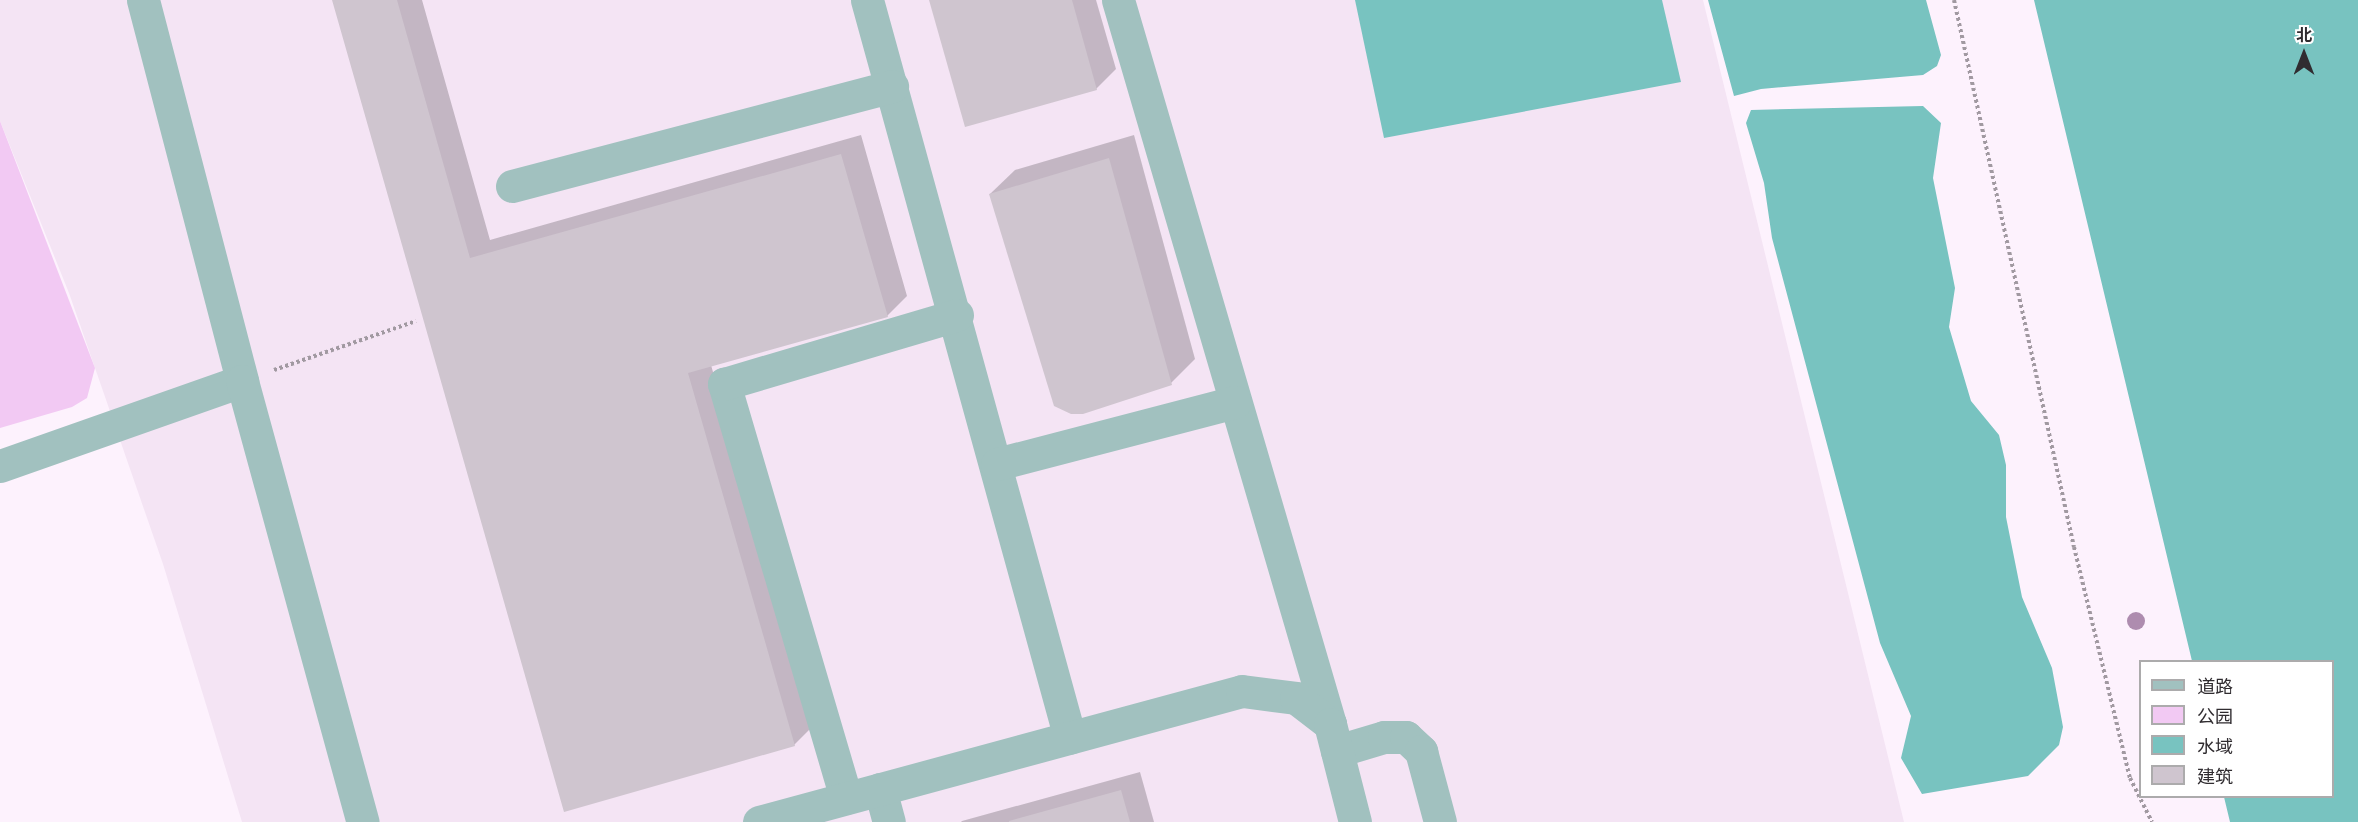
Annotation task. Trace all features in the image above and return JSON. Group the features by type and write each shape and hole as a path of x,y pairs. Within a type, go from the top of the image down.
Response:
{"lane":[{"path":"143,0 242,381 363,822"},
{"path":"867,0 957,315 1070,738"},
{"path":"1118,0 1333,738 1355,822"},
{"path":"512,186 892,86"},
{"path":"846,798 724,384 957,315"},
{"path":"0,466 242,381"},
{"path":"997,464 1235,402"},
{"path":"759,822 1242,690 1296,698 1333,738 1406,737 1421,750 1440,822"},
{"path":"880,789 889,822"}],"path":[{"path":"1954,0 2074,548 2130,778 2139,796"},
{"path":"242,381 416,321"},
{"path":"2140,798 2152,822"}],"shaded area":[{"path":"0,0 1703,0 1904,822 242,822 163,564 69,293 0,121"}],"green space":[{"path":"0,121 95,368 87,398 72,407 0,428"}],"water":[{"path":"1355,0 1662,0 1681,82 1384,138"},
{"path":"1708,0 1926,0 1941,55 1937,66 1923,75 1761,89 1734,96"},
{"path":"2034,0 2358,0 2358,822 2230,822 2224,798 2334,798 2334,660 2192,660"},
{"path":"1923,106 1941,123 1933,178 1955,288 1949,327 1971,401 1999,435 2006,465 2006,517 2022,597 2052,668 2063,727 2059,745 2028,776 1922,794 1901,758 1911,716 1880,643 1772,238 1764,183 1746,123 1751,110"}],"building":[{"path":"332,0 397,0 470,258 841,154 888,317 688,373 795,746 564,812"},
{"path":"929,0 1072,0 1097,90 965,127"},
{"path":"1109,158 1172,385 1083,414 1071,414 1054,406 989,194"},
{"path":"1121,790 1130,822 1009,822 1009,821"}]}
